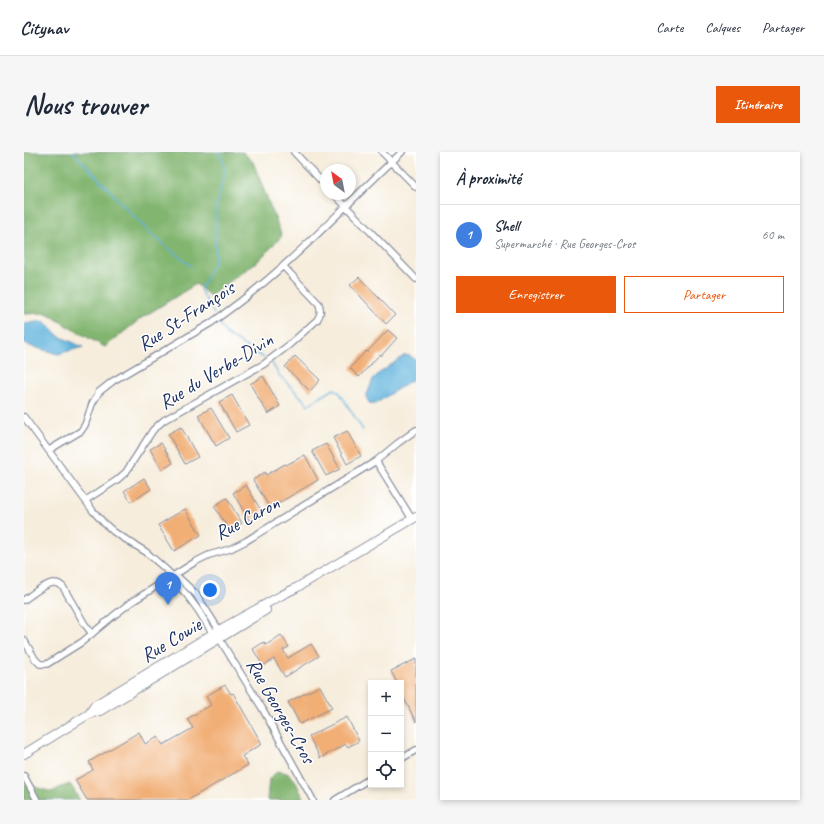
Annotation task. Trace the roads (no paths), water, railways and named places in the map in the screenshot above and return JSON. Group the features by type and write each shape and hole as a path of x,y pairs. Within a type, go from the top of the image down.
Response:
{"main road":[{"name":"Rue Cowie","path":"24,754 89,714 100,711 217,634 284,598 296,588 414,518"}],"street":[{"path":"294,152 320,180"},
{"path":"382,152 416,187"},
{"name":"Rue St-François","path":"49,450 81,431 85,425 92,404 99,392 113,381 211,323 224,313 283,266 402,152"},
{"path":"340,200 416,280"},
{"name":"Rue du Verbe-Divin","path":"86,500 117,480 126,472 153,430 164,420 264,364 318,320 321,315 320,304 283,266"},
{"name":"Rue Georges-Cros","path":"24,417 93,511 104,523 114,532 146,552 173,576 179,578 196,594 217,634 262,708 312,800"},
{"name":"Rue Caron","path":"24,640 35,659 40,664 47,664 70,651 130,603 195,562 246,541 376,461 416,430"},
{"path":"376,461 414,518"},
{"name":"Rue Georges-Cros","path":"173,576 175,582 217,634"},
{"path":"24,600 49,584 55,583 60,585 63,587 92,634"},
{"path":"194,604 199,600"},
{"path":"404,757 416,750"},
{"path":"24,776 37,800"},
{"path":"335,800 368,780"}],"water":[{"path":"44,321 59,336 83,347 58,354 30,346 24,342 24,324"},
{"path":"405,355 416,360 416,377 375,404 369,403 366,397 373,379"}],"waterway":[{"path":"73,152 151,234 191,266"},
{"path":"214,314 200,289 215,261 216,207 225,172 221,156 218,152"},
{"path":"218,322 226,334 264,358"},
{"path":"272,363 279,375 308,405 334,389 339,392 363,430"}],"place":[{"name":"Shell","path":"168,605"}]}
